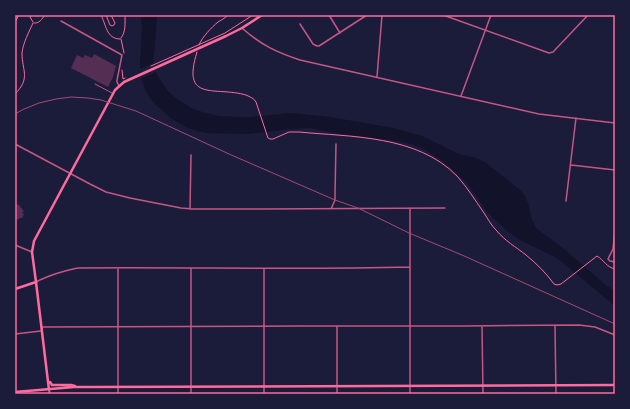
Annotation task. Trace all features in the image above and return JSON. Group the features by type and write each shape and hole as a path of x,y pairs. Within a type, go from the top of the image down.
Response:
{"main road":[{"path":"49,390 32,252 34,241 113,95 119,86 129,80 226,34 242,28 262,15"},
{"path":"15,289 36,282"},
{"path":"48,377 52,385 71,385 78,387"},
{"path":"15,392 78,387 615,385"}],"street":[{"path":"329,15 340,33"},
{"path":"300,24 313,44 319,46 367,15"},
{"path":"377,77 382,15"},
{"path":"443,15 551,53 588,15"},
{"path":"461,97 491,15"},
{"path":"61,22 122,54 117,80 119,86"},
{"path":"242,28 263,45 300,60 539,114 615,123"},
{"path":"566,201 576,118"},
{"path":"15,144 106,192 181,208 444,208"},
{"path":"331,209 335,200 336,144"},
{"path":"190,209 191,155"},
{"path":"571,165 615,170"},
{"path":"410,208 410,394"},
{"path":"615,230 613,248 608,259 615,262"},
{"path":"15,245 32,252"},
{"path":"36,282 73,269 410,267"},
{"path":"118,268 118,394"},
{"path":"191,268 191,394"},
{"path":"264,268 264,394"},
{"path":"555,325 556,394"},
{"path":"42,327 587,325 601,328 615,335"},
{"path":"337,326 337,394"},
{"path":"482,326 483,394"},
{"path":"15,334 42,331"},
{"path":"49,390 50,394"}],"lane":[{"path":"95,84 113,95"}],"path":[{"path":"15,22 19,15"},
{"path":"31,15 30,18 33,23"},
{"path":"33,23 37,23 45,15"},
{"path":"101,15 110,36 118,39 122,38 125,31 126,15"},
{"path":"106,15 110,25 112,26 115,23 111,15"},
{"path":"201,40 228,15"},
{"path":"149,67 226,34 253,15"},
{"path":"15,94 24,82 25,73 23,50 33,23"},
{"path":"196,54 192,74 193,79 199,86 204,90 229,92 252,98 256,102 268,138 273,139 286,133 293,132 382,140 405,146 428,156 446,167 463,183 493,227 507,241 535,262 554,284 559,285 563,283 596,256 599,256 608,266 615,269"}],"shaded area":[{"path":"141,15 157,15 153,63 157,75 168,91 191,108 219,116 252,117 291,113 330,117 393,128 422,136 459,154 485,162 520,190 525,196 536,228 615,291 615,306 555,257 518,239 506,230 487,212 468,184 440,159 422,148 408,143 334,133 310,128 246,134 206,133 188,128 172,119 152,101 146,92 141,78"}],"pier":[{"path":"155,62 158,71 139,80 138,70"}],"building":[{"path":"94,54 116,66 108,87 71,68 77,55 83,58 85,55 92,58"},
{"path":"16,204 19,205 24,211 22,213 24,214 22,218 17,220 15,219"}],"railway":[{"path":"15,114 39,103 71,97 101,100 136,111 229,154 335,200 358,208 409,233 462,255 615,324"}]}
